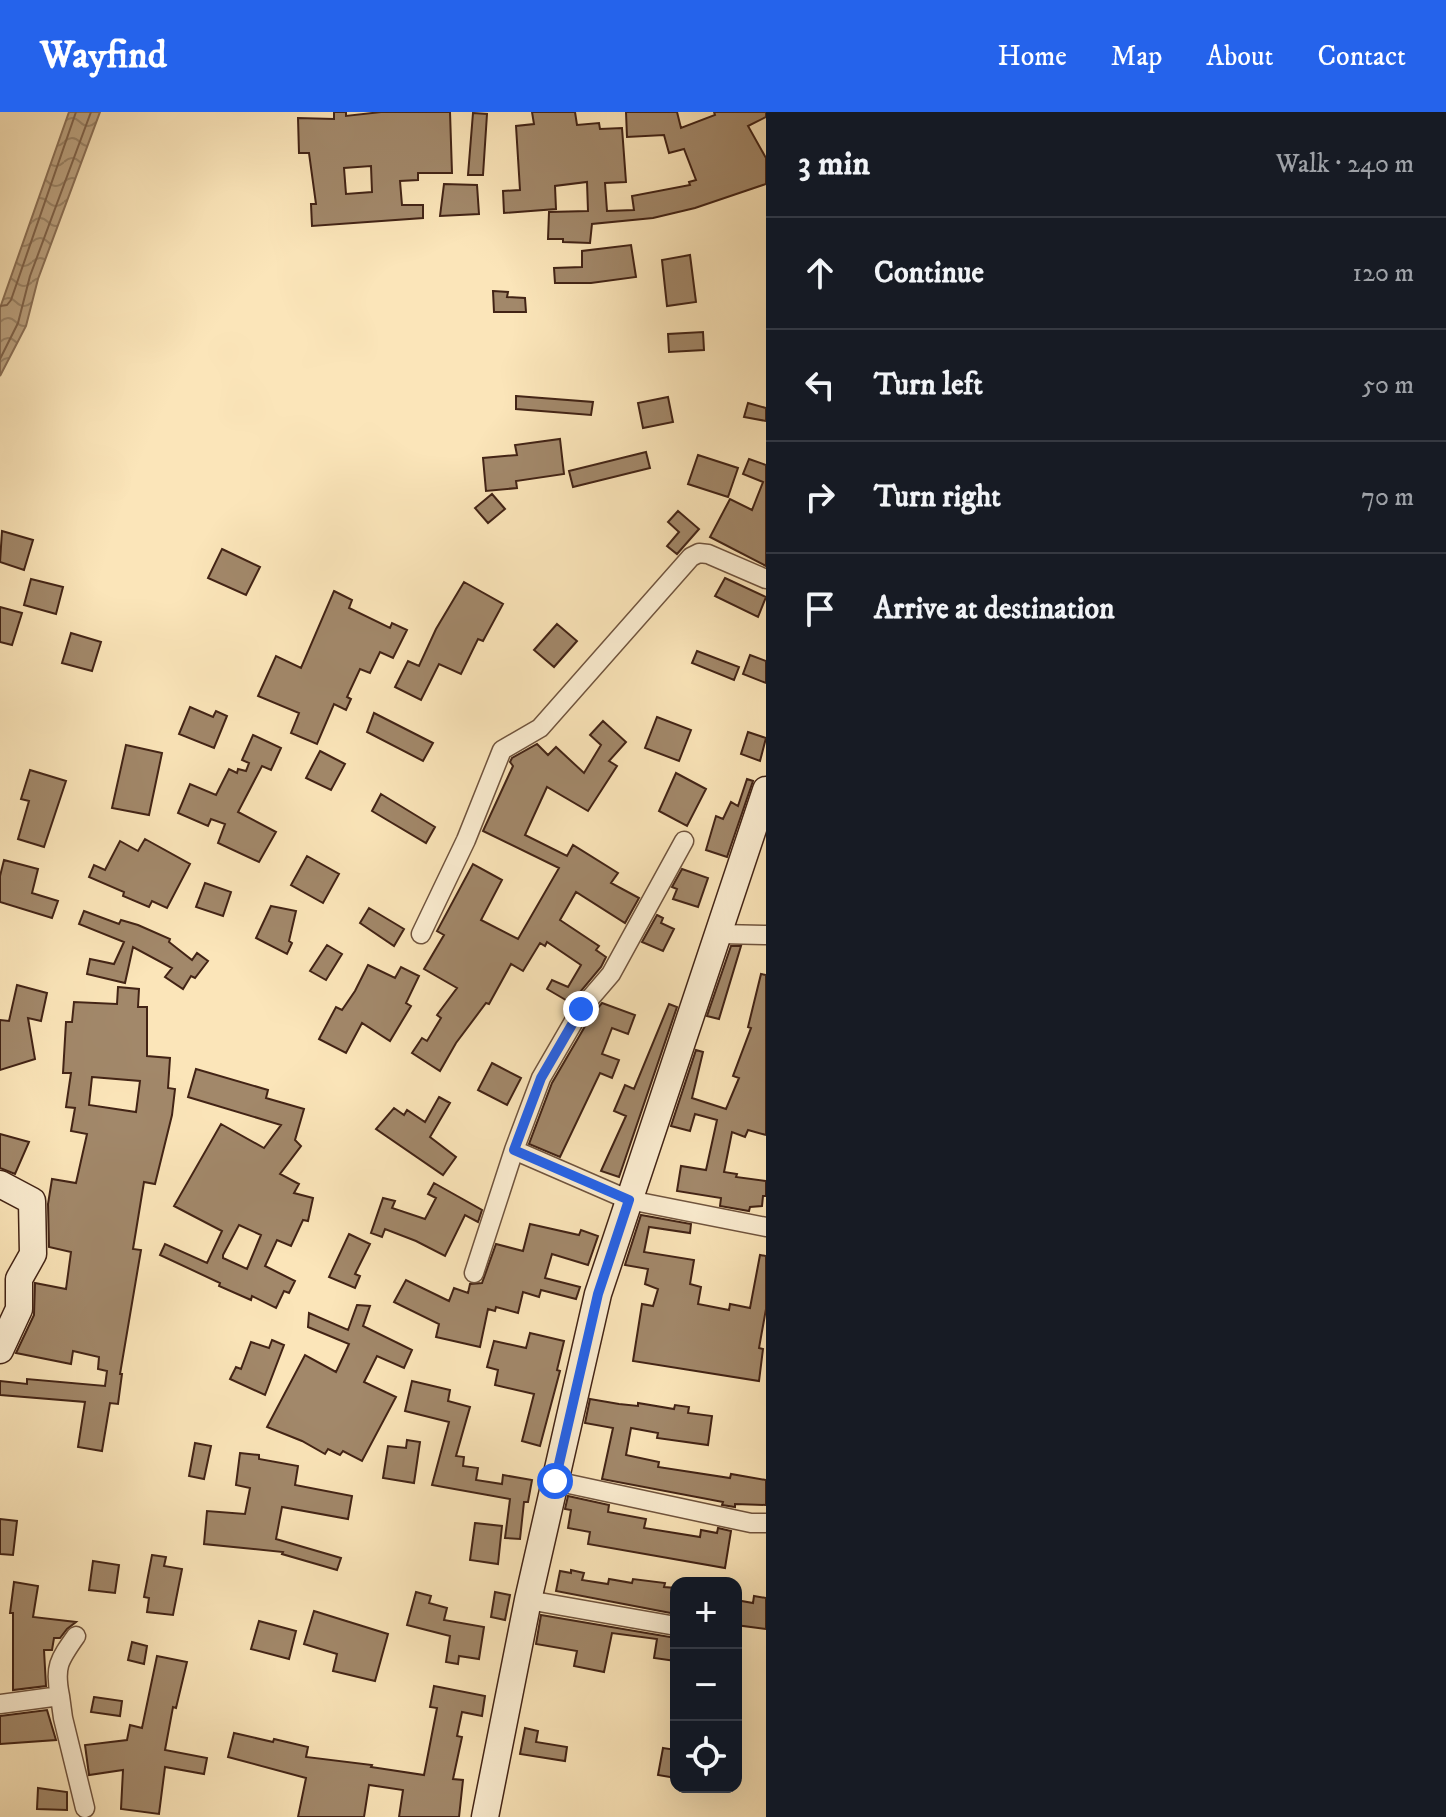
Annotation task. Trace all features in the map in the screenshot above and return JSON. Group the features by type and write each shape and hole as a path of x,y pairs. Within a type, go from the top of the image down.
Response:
{"main road":[{"path":"485,1817 528,1600 598,1294 766,790"},
{"path":"0,1350 19,1309 19,1279 33,1254 15,1192"}],"street":[{"path":"421,934 466,840 502,750 540,728 691,557 699,553 708,554 766,579"},
{"path":"474,1273 541,1078 581,1009 611,974 684,841"},
{"path":"720,934 766,935"},
{"path":"514,1150 629,1200 766,1227"},
{"path":"555,1481 751,1523 766,1523"},
{"path":"528,1600 670,1625"},
{"path":"76,1636 61,1657 56,1675 85,1808"},
{"path":"0,1704 60,1696"}],"water":[{"path":"69,112 100,112 38,279 26,326 0,376 0,308"}],"building":[{"path":"334,112 346,112 346,116 381,112 450,112 452,173 418,173 418,180 400,181 402,205 423,205 423,218 312,226 311,204 316,204 309,153 299,153 298,118 334,119","holes":["371,166 372,192 346,194 344,168"]},
{"path":"532,112 575,112 577,125 599,123 600,129 622,128 626,182 605,183 607,211 634,210 632,196 690,185 689,182 696,180 684,149 669,153 664,135 627,137 626,112 677,112 681,128 715,115 714,112 766,112 766,117 748,126 766,158 766,184 695,208 653,218 592,224 590,243 548,239 549,212 588,211 587,182 555,186 556,209 504,213 503,191 520,190 516,126 534,124"},
{"path":"473,113 487,114 483,175 468,175"},
{"path":"444,184 477,185 479,214 440,216"},
{"path":"631,245 636,277 591,283 555,283 554,268 582,267 582,251"},
{"path":"690,255 696,302 667,306 662,260"},
{"path":"493,291 508,292 507,297 525,298 526,312 494,312"},
{"path":"703,332 704,350 669,352 668,334"},
{"path":"516,396 593,402 591,415 516,409"},
{"path":"668,397 673,422 643,428 638,403"},
{"path":"748,403 766,408 766,421 744,417"},
{"path":"560,439 564,474 516,481 517,488 486,491 483,458 517,455 515,445"},
{"path":"646,452 650,468 573,487 569,471"},
{"path":"698,455 738,468 728,497 688,484"},
{"path":"749,459 766,465 766,566 710,537 730,499 752,510 763,482 743,474"},
{"path":"492,494 505,509 488,523 475,508"},
{"path":"678,511 699,529 677,554 667,546 679,532 668,522"},
{"path":"2,531 33,540 24,570 0,562"},
{"path":"222,549 260,567 246,595 208,578"},
{"path":"725,578 766,597 758,617 715,596"},
{"path":"31,579 63,587 56,614 24,605"},
{"path":"464,582 503,604 483,641 478,639 461,674 439,664 421,700 395,687 408,661 419,666 436,629"},
{"path":"334,591 352,600 349,608 390,628 392,623 407,630 393,658 380,652 370,673 360,669 347,697 351,699 346,710 334,704 317,744 291,733 299,713 258,696 276,656 301,668"},
{"path":"0,607 22,613 12,645 0,642"},
{"path":"557,624 577,641 554,667 534,650"},
{"path":"71,633 101,642 92,671 62,663"},
{"path":"697,651 739,667 734,680 692,663"},
{"path":"750,655 766,661 766,683 743,674"},
{"path":"190,707 213,717 216,711 227,716 214,748 179,734"},
{"path":"374,713 433,743 423,761 367,732"},
{"path":"657,717 691,730 679,761 645,748"},
{"path":"603,721 626,742 609,761 617,766 588,811 547,787 525,835 567,856 573,845 618,873 611,883 639,898 625,923 576,892 560,920 599,946 596,950 606,957 601,967 571,1003 547,989 552,980 568,987 581,965 547,942 545,946 540,943 523,971 511,964 489,1004 486,1003 456,1043 440,1071 412,1053 422,1038 427,1041 441,1018 437,1015 457,988 424,969 444,935 437,931 473,864 502,880 481,920 518,939 559,868 483,831 513,766 510,762 537,744 548,755 556,747 584,773 601,745 590,735"},
{"path":"748,732 766,738 760,761 741,754"},
{"path":"253,735 281,748 271,770 262,766 238,812 276,832 259,862 218,843 225,824 211,819 208,826 178,813 190,784 216,795 229,769 237,773 238,769 246,771 249,763 242,760"},
{"path":"126,745 162,753 149,815 112,808"},
{"path":"320,751 345,764 331,790 306,778"},
{"path":"30,770 66,781 44,847 18,839 29,801 21,799"},
{"path":"676,773 706,789 687,826 659,811"},
{"path":"747,779 753,781 727,857 706,850 716,816 723,819 731,802 738,806"},
{"path":"381,794 435,827 426,843 372,811"},
{"path":"145,839 190,864 167,908 152,901 149,907 89,877 94,865 105,870 120,841 138,851"},
{"path":"307,856 339,874 323,903 291,885"},
{"path":"4,860 38,869 32,893 58,901 52,918 0,902 0,876"},
{"path":"682,869 708,878 698,907 673,899 677,889 672,887"},
{"path":"205,883 231,892 223,916 196,907"},
{"path":"271,906 296,911 289,941 292,943 287,954 256,938"},
{"path":"369,908 404,929 394,946 360,923"},
{"path":"84,911 119,924 121,920 138,925 170,939 169,942 192,960 197,953 208,961 195,978 191,976 183,989 165,977 172,968 133,947 125,983 87,974 90,959 114,964 124,942 79,924"},
{"path":"657,915 663,918 661,923 674,929 663,951 642,942"},
{"path":"327,945 342,954 326,980 310,971"},
{"path":"731,946 741,946 719,1019 707,1016"},
{"path":"368,965 395,978 401,967 419,976 406,1003 411,1006 390,1041 362,1023 346,1053 319,1039 336,1007 342,1010 355,991"},
{"path":"761,974 766,975 766,1135 748,1130 745,1137 732,1132 724,1172 766,1181 762,1206 750,1207 749,1211 720,1206 721,1198 677,1191 681,1166 706,1170 717,1120 695,1114 690,1131 671,1126 696,1050 703,1052 692,1098 726,1109 739,1078 733,1076 751,1028 748,1027"},
{"path":"17,985 47,993 41,1021 28,1018 35,1059 0,1070 0,1020 9,1021"},
{"path":"118,987 139,989 138,1007 147,1007 147,1056 170,1058 168,1088 175,1089 172,1115 155,1184 144,1182 133,1249 141,1250 120,1374 118,1404 110,1403 102,1451 78,1447 85,1402 0,1395 0,1381 27,1384 27,1379 105,1386 107,1371 98,1369 99,1357 73,1351 71,1364 16,1353 34,1315 35,1283 66,1289 71,1252 49,1247 48,1204 52,1179 76,1183 87,1134 71,1131 75,1108 66,1107 71,1073 63,1073 66,1022 72,1022 74,1002 117,1004","holes":["92,1077 140,1081 136,1112 89,1105"]},
{"path":"602,1003 635,1015 628,1034 612,1028 602,1054 619,1060 612,1078 600,1073 560,1157 529,1144 552,1083 591,1016"},
{"path":"669,1004 677,1007 619,1177 601,1171 626,1116 614,1111 625,1085 634,1089"},
{"path":"492,1063 521,1078 507,1105 478,1090"},
{"path":"196,1069 268,1090 266,1098 304,1109 295,1140 301,1146 280,1174 299,1184 294,1193 313,1198 308,1221 303,1220 291,1246 277,1240 265,1266 295,1281 289,1293 284,1291 276,1308 252,1296 251,1300 219,1286 220,1283 160,1255 165,1244 207,1263 222,1231 174,1206 221,1124 264,1148 281,1125 188,1097","holes":["239,1225 261,1235 247,1269 223,1258"]},
{"path":"439,1097 450,1103 430,1137 456,1157 443,1175 376,1129 394,1108 404,1115 407,1110 425,1122"},
{"path":"0,1134 29,1142 15,1174 0,1168"},
{"path":"434,1183 482,1210 478,1222 465,1215 445,1256 385,1229 382,1237 371,1233 383,1198 395,1201 392,1208 425,1219 436,1198 428,1194"},
{"path":"641,1215 691,1224 690,1233 649,1227 644,1252 694,1260 690,1284 701,1287 698,1304 729,1310 730,1304 750,1308 760,1255 766,1256 766,1309 759,1348 763,1349 759,1381 633,1361 642,1304 653,1306 658,1289 645,1284 648,1269 625,1265"},
{"path":"530,1224 579,1235 581,1230 598,1236 588,1265 552,1254 545,1278 580,1287 576,1299 541,1290 539,1297 523,1292 518,1313 496,1307 495,1311 488,1309 480,1347 436,1337 439,1324 394,1302 406,1280 449,1301 454,1288 468,1293 470,1284 482,1283 496,1244 523,1251"},
{"path":"349,1234 370,1244 355,1274 360,1276 355,1288 329,1277"},
{"path":"357,1305 370,1306 363,1326 412,1350 404,1368 377,1356 364,1382 396,1397 362,1461 343,1451 340,1455 328,1449 325,1454 267,1427 305,1355 336,1372 349,1344 308,1327 309,1313 348,1330"},
{"path":"530,1333 564,1341 557,1370 560,1371 540,1446 522,1441 534,1394 495,1385 498,1370 487,1367 494,1341 526,1348"},
{"path":"272,1340 284,1345 265,1395 230,1379 236,1367 241,1369 251,1342 269,1348"},
{"path":"412,1381 450,1390 448,1401 470,1407 456,1456 464,1457 463,1466 478,1468 476,1480 502,1484 503,1475 532,1480 528,1502 524,1502 520,1539 505,1538 510,1499 432,1485 449,1422 405,1411"},
{"path":"590,1399 674,1409 675,1405 689,1407 688,1413 712,1416 708,1445 657,1438 658,1433 631,1428 626,1455 659,1462 658,1467 766,1480 766,1505 722,1505 723,1502 602,1479 613,1428 585,1423"},
{"path":"407,1440 420,1442 414,1483 383,1478 388,1446 406,1448"},
{"path":"195,1443 211,1446 204,1479 189,1476"},
{"path":"240,1453 298,1466 295,1485 352,1496 348,1519 282,1507 276,1539 341,1558 337,1570 283,1552 204,1544 207,1511 245,1514 250,1488 236,1485"},
{"path":"568,1496 609,1505 608,1512 646,1519 644,1528 700,1537 701,1530 717,1533 718,1528 731,1531 725,1568 588,1544 590,1532 568,1528 571,1510 565,1509"},
{"path":"0,1519 17,1521 13,1555 0,1554"},
{"path":"475,1523 502,1526 498,1564 470,1560"},
{"path":"152,1555 166,1557 164,1566 182,1569 173,1615 147,1612 149,1598 144,1597"},
{"path":"93,1561 119,1565 115,1593 89,1590"},
{"path":"571,1570 584,1573 582,1580 608,1584 609,1579 665,1583 664,1587 670,1588 670,1613 556,1591 560,1571 571,1573"},
{"path":"14,1582 38,1586 33,1617 76,1622 60,1638 54,1638 52,1650 44,1650 46,1686 13,1690 13,1613 10,1613"},
{"path":"416,1592 431,1596 429,1603 447,1608 444,1620 484,1627 479,1659 459,1656 458,1664 446,1662 450,1636 407,1625"},
{"path":"495,1592 510,1595 505,1620 491,1617"},
{"path":"754,1596 766,1598 766,1629 742,1626 742,1601 753,1603"},
{"path":"314,1611 388,1634 375,1681 333,1671 337,1654 304,1644"},
{"path":"541,1615 670,1637 670,1660 654,1658 657,1639 612,1633 604,1672 574,1666 577,1651 536,1644"},
{"path":"259,1621 296,1631 289,1659 251,1649"},
{"path":"132,1642 147,1646 144,1664 128,1660"},
{"path":"157,1656 187,1662 176,1708 173,1707 165,1750 207,1758 204,1774 165,1767 159,1814 121,1809 123,1770 89,1775 85,1745 127,1740 130,1725 142,1728"},
{"path":"434,1686 485,1696 482,1716 462,1712 457,1736 462,1737 453,1779 463,1780 459,1817 399,1817 403,1790 369,1785 364,1817 298,1817 306,1778 228,1757 234,1733 308,1747 306,1757 424,1775 437,1708 430,1707"},
{"path":"94,1697 122,1701 120,1716 91,1712"},
{"path":"47,1710 56,1740 0,1744 0,1716"},
{"path":"525,1728 538,1731 536,1742 567,1747 565,1761 520,1754"},
{"path":"663,1748 670,1749 670,1777 658,1775"},
{"path":"38,1788 67,1792 67,1810 37,1809"}],"route":[{"path":"555,1481 598,1294 629,1200 514,1150 541,1078 581,1009"}]}
